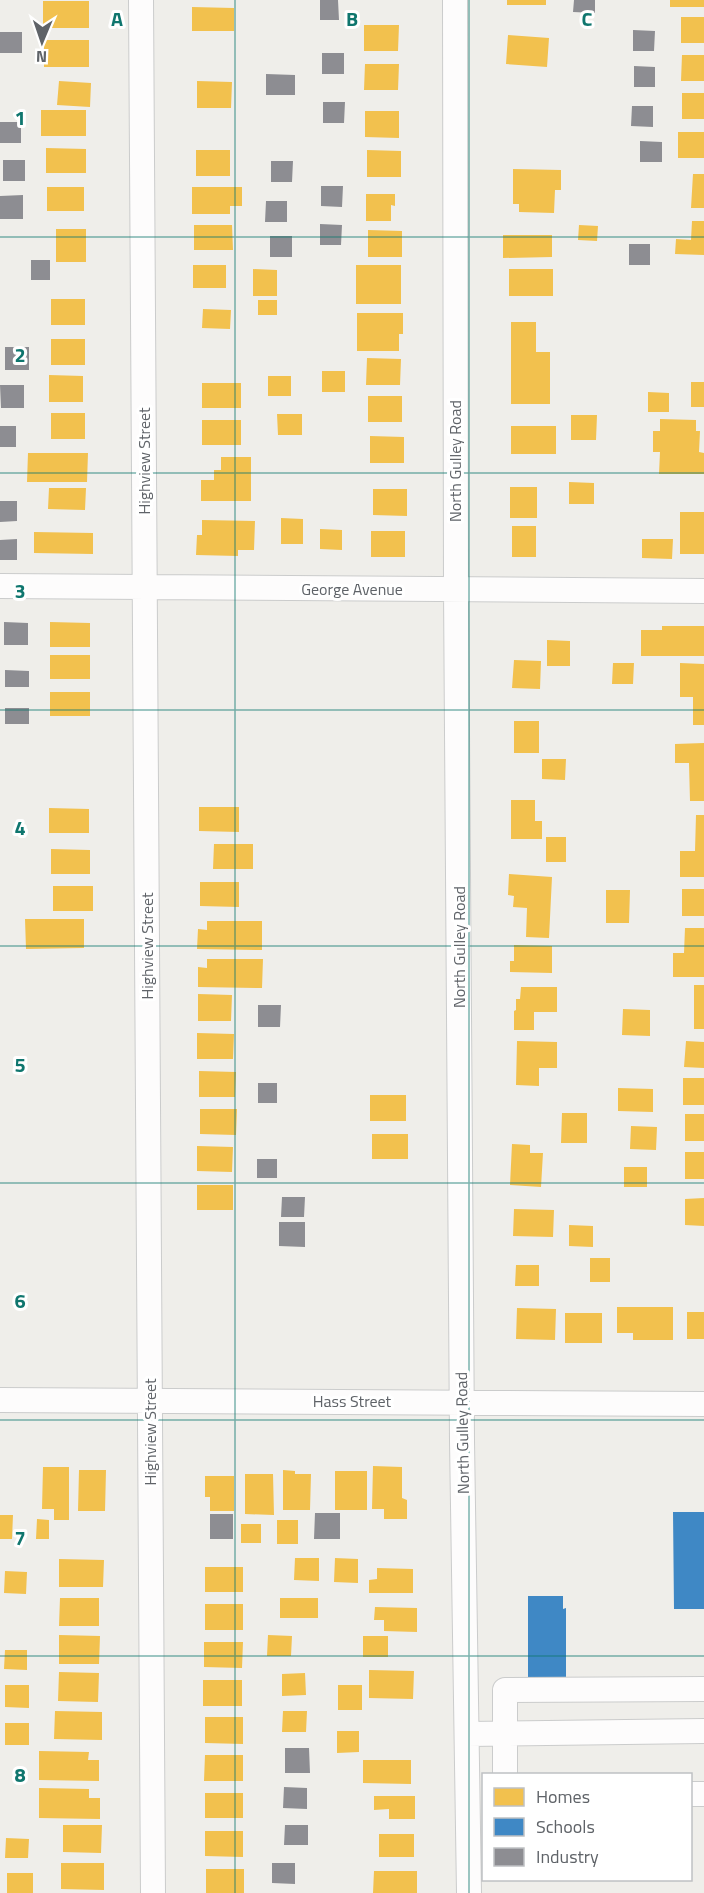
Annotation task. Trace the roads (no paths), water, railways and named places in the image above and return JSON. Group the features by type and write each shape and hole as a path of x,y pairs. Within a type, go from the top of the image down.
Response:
{"street":[{"name":"Highview Street","path":"141,0 153,1893"},
{"name":"North Gulley Road","path":"455,0 456,590 462,1403 468,1734 476,1793 469,1893"},
{"name":"George Avenue","path":"0,586 704,591"},
{"name":"Hass Street","path":"0,1400 704,1404"},
{"path":"506,1773 505,1690 704,1689"},
{"path":"468,1734 704,1731"}]}
